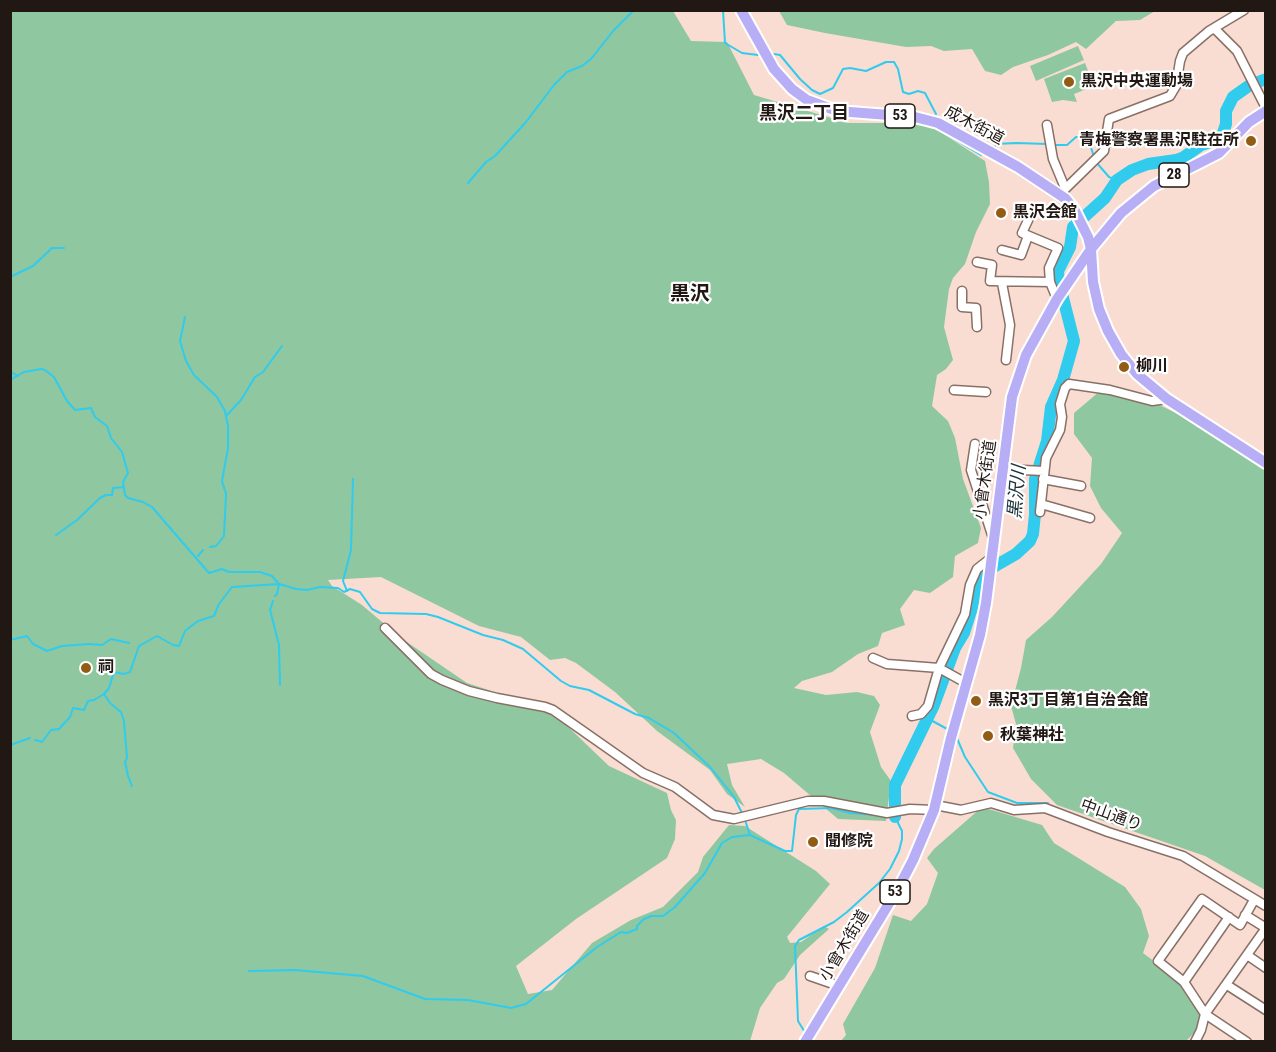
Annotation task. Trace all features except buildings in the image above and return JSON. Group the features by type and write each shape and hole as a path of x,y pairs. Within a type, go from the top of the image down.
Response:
{"main road":[{"name":"成木街道","path":"741,10 774,69 792,89 807,100 837,111 915,117 938,123 1063,191 1083,227 1091,249"},
{"name":"28","path":"1091,249 1121,213 1140,196 1169,177 1215,155 1266,109"},
{"name":"小曾木街道","path":"806,1038 913,860 934,808 980,635 1012,397 1018,376 1033,342 1060,295 1091,249"},
{"path":"1091,249 1093,282 1104,324 1121,354 1137,374 1167,399 1266,463"},
{"path":"1073,276 1081,275 1093,282"}],"street":[{"path":"1047,125 1053,159 1063,191 1104,151 1109,119 1170,96 1176,86 1183,53 1214,28 1244,10"},
{"path":"1214,28 1237,51 1266,109"},
{"path":"1030,216 1022,233 1058,248 1049,268 1050,282 1060,295"},
{"path":"1002,250 1021,255 1028,236"},
{"path":"977,262 992,266 990,281 1050,282"},
{"path":"1002,283 1010,325 1006,360"},
{"path":"962,291 962,307 976,309 977,327"},
{"path":"1089,518 1040,508 1040,473 1060,430 1062,417 1060,404 1065,388 1069,384 1110,390 1152,402 1167,399"},
{"path":"954,390 986,392"},
{"path":"975,444 970,470 993,540"},
{"path":"1002,469 1040,473 1081,486"},
{"path":"912,716 921,714 928,706 939,668 964,614 976,569 990,561"},
{"name":"中山通り","path":"385,627 431,674 479,693 553,710 643,773 675,787 719,817 735,819 808,801 824,801 887,813 910,808 961,810 990,802 1014,810 1045,808 1108,832 1183,856 1266,906"},
{"path":"873,658 887,664 939,668 966,683"},
{"path":"1247,1041 1205,1014 1184,982 1158,961 1202,899 1240,925 1254,900"},
{"path":"1195,1041 1202,1030 1205,1014 1266,928 1245,915"},
{"path":"1184,982 1228,917"},
{"path":"1247,955 1266,968"},
{"path":"810,976 839,986"},
{"path":"1227,985 1266,1010"}],"green space":[{"path":"10,11 673,11 691,41 727,42 754,95 848,123 899,123 933,127 985,161 990,204 976,232 965,264 953,278 949,289 944,327 953,360 937,375 932,406 948,421 955,438 963,479 981,528 978,543 955,556 953,577 930,593 914,590 900,609 905,625 882,633 878,646 858,654 832,672 802,681 794,688 826,695 857,692 874,696 880,705 870,732 881,767 891,781 886,821 838,819 784,773 761,759 727,764 732,785 745,807 727,794 710,770 657,731 615,692 576,663 565,658 550,660 521,637 479,626 381,577 328,580 332,586 362,605 401,638 467,683 507,696 539,703 564,723 609,766 667,793 676,820 675,839 667,858 576,919 516,966 528,994 552,990 592,943 631,920 663,907 698,872 703,857 729,825 745,826 816,871 830,884 787,937 790,943 801,942 824,926 829,929 800,955 784,979 777,983 760,1008 750,1041 11,1041"},
{"path":"779,11 1155,11 1140,20 1116,21 1086,49 1076,42 1013,67 1001,75 985,71 972,49 944,51 931,46 906,47 825,33 787,25"},
{"path":"1078,46 1084,60 1036,81 1030,66"},
{"name":"黒沢中央運動場","path":"1085,63 1094,86 1074,94 1077,102 1063,100 1052,102 1044,79"},
{"path":"1126,389 1199,424 1265,467 1265,890 1205,856 1057,805 1031,779 1013,748 1016,724 1011,706 1026,640 1052,617 1101,564 1122,533 1101,508 1090,486 1092,458 1074,434 1074,413 1100,391"},
{"path":"982,807 1042,825 1054,843 1125,887 1141,909 1149,936 1143,953 1171,974 1197,1004 1201,1018 1196,1031 1186,1041 840,1042 846,1035 843,1024 875,968 893,915 911,921 927,904 938,873 927,858 934,849"}],"waterway":[{"path":"468,183 526,122 554,85 567,72 582,66 591,59 614,30 634,10"},
{"path":"723,10 725,43 742,53 758,55"},
{"path":"774,54 780,55 800,79 820,94 833,88 843,69 866,71 886,62 894,62 898,69 903,92 925,93 936,114"},
{"name":"黒沢川","path":"895,817 895,785 934,705 955,648 964,633 983,573 1016,554 1030,541 1033,534 1035,479 1047,441 1051,407 1063,380 1074,341 1058,271 1070,247 1073,227 1105,198 1117,180 1132,170 1148,164 1176,160 1201,145 1221,139 1226,124 1226,111 1233,97 1250,85 1266,79"},
{"path":"944,133 982,154"},
{"path":"1053,145 1067,145 1076,137 1083,137 1089,141 1094,157"},
{"path":"995,147 996,144 1048,144"},
{"path":"1096,162 1109,177 1117,180"},
{"path":"10,277 33,266 52,248 64,248"},
{"path":"185,317 180,341 186,361 194,375 217,397 225,411 228,426 228,448 222,481 226,494 224,536 216,546 210,547"},
{"path":"227,415 282,346"},
{"path":"10,380 24,372 45,370 54,377 67,401 75,410 91,408 95,417 107,426 111,438 122,452 128,473 123,482 125,495 152,507 209,573 222,569 229,572 260,572 272,576 279,584 296,589 338,588 344,592 350,589 360,592 372,609 380,613 426,614 438,617 523,649 561,681 570,686 589,690 635,714 649,718 674,733 710,767 734,797 743,815"},
{"path":"10,371 18,376"},
{"path":"347,591 343,581 351,550 353,479"},
{"path":"56,535 77,520 100,498 112,495 113,488 124,487"},
{"path":"198,556 203,550"},
{"path":"35,740 42,742 51,730 59,729 70,717 73,708 84,710 88,701 104,694 109,688 114,672 124,674 130,672 139,646 157,636 179,646 185,631 198,621 214,616 219,604 232,587 279,584 275,596"},
{"path":"273,601 270,610 279,645 280,685"},
{"path":"10,640 27,636 33,644 47,651 62,646 102,645 111,639 129,643"},
{"path":"104,694 110,703 121,712 124,721 127,758 125,762 132,786"},
{"path":"927,718 949,730"},
{"path":"956,736 965,757 988,792 1017,803 1048,803"},
{"path":"10,745 30,738"},
{"path":"745,820 750,835 785,851 792,851 796,815 799,809 831,808 850,813 878,815"},
{"name":"黒沢川","path":"806,1034 798,1021 795,946 799,940 834,922 847,912 879,883 890,869 902,839 902,831 895,817 890,816"},
{"path":"249,971 295,970 363,976 425,999 468,1000 511,1008 526,1004 597,947 621,932 627,933 637,929 644,919 651,916 663,916 675,907 705,873 722,843 732,837 750,835"}],"place":[{"name":"黒沢中央運動場","path":"1069,82"},
{"name":"青梅警察署黒沢駐在所","path":"1251,141"},
{"name":"黒沢会館","path":"1001,213"},
{"name":"柳川","path":"1124,367"},
{"name":"祠","path":"86,668"},
{"name":"黒沢3丁目第1自治会館","path":"976,701"},
{"name":"秋葉神社","path":"988,736"},
{"name":"聞修院","path":"813,842"}],"district":[{"name":"黒沢二丁目","path":"804,114"},
{"name":"黒沢","path":"690,295"}]}
